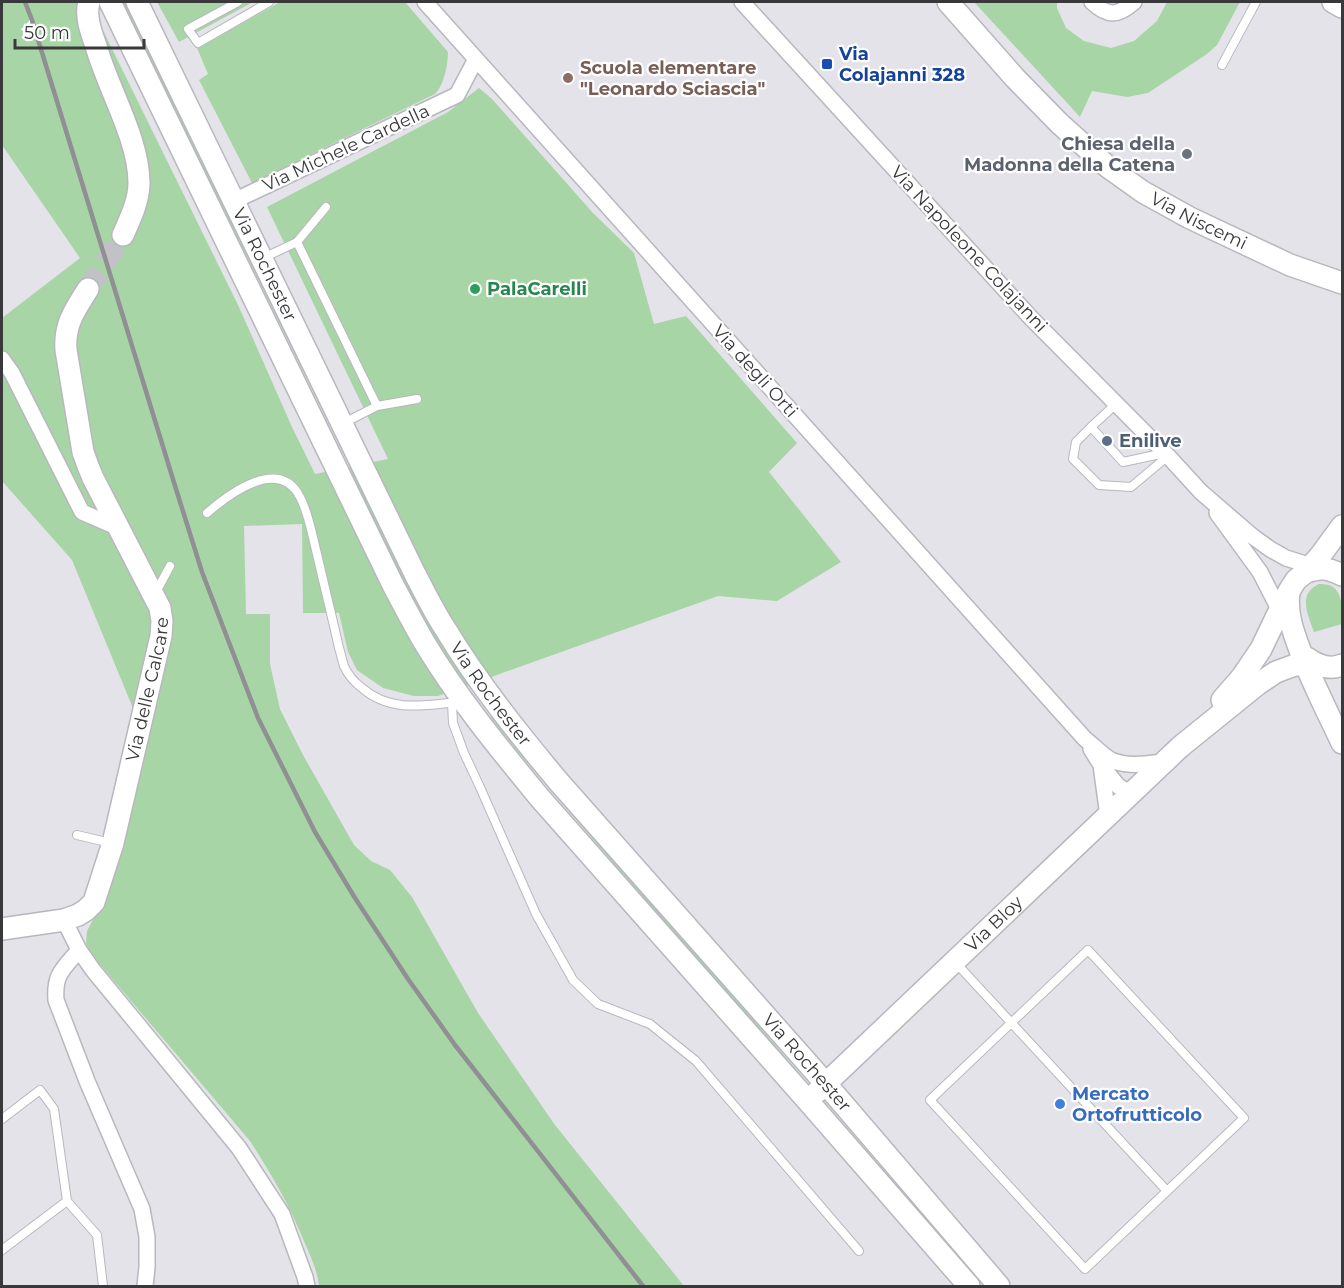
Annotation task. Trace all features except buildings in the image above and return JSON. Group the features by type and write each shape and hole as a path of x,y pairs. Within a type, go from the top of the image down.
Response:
{"main road":[{"path":"89,2 87,10 90,28 101,64 134,146 139,183 134,210 123,235"},
{"name":"Via Rochester","path":"110,2 393,585 458,702 969,1287"},
{"name":"Via Rochester","path":"137,2 415,574 445,629 473,672 558,781 826,1084 999,1287"},
{"name":"Via Niscemi","path":"948,2 1015,78 1060,124 1108,167 1134,186 1190,218 1250,247 1290,265 1342,283"},
{"path":"1334,2 1342,7"},
{"name":"Via delle Calcare","path":"2,929 64,920 78,915 94,902 113,843 161,636 162,621 155,596 93,478 83,452 65,337 68,323 88,289"},
{"path":"1180,747 1242,677 1261,649 1296,580 1312,569 1340,529"},
{"path":"1312,569 1332,570 1342,575"},
{"path":"1289,591 1287,605 1342,743"},
{"path":"1180,747 1258,684 1276,672 1295,665 1305,655"},
{"path":"1305,655 1328,667 1342,665"},
{"name":"Via Bloy","path":"807,1100 1180,747"}],"street":[{"name":"Via degli Orti","path":"425,2 1106,762 1119,786 1131,794"},
{"name":"Via Napoleone Colajanni","path":"742,2 1023,309 1201,492"},
{"path":"1092,2 1113,14 1124,10 1134,2"},
{"name":"Via Michele Cardella","path":"234,201 457,95 476,59"},
{"path":"2,359 12,373 82,512 119,528"},
{"path":"1201,492 1270,549 1312,569"},
{"path":"1201,492 1260,573 1305,655"},
{"path":"1286,558 1310,551 1340,529"},
{"path":"1108,816 1106,762 1141,765 1163,762"},
{"path":"64,920 79,950 93,970 239,1148 282,1215 307,1287"},
{"path":"79,950 58,974 55,986 56,1000 87,1081 142,1209 147,1237 145,1287"}],"lane":[{"path":"238,2 188,29 198,43 269,2"},
{"path":"1222,65 1256,2"},
{"path":"262,258 297,242 326,207"},
{"path":"297,242 377,406"},
{"path":"342,424 377,406 417,399"},
{"path":"1116,404 1076,442 1073,459 1099,485 1131,487 1166,455"},
{"path":"1091,427 1123,462 1166,455"},
{"path":"207,513 224,498 245,486 264,479 277,479 291,485 299,495 309,520 344,666 354,681 369,694 387,703 406,706 458,702 453,723 464,753 536,914 573,980 598,1005 650,1024 696,1061 859,1251"},
{"path":"155,596 170,566"},
{"path":"77,835 113,843"},
{"path":"1088,951 1244,1118 1085,1269 930,1100 1012,1024 1088,951"},
{"path":"955,962 1167,1191"},
{"path":"2,1119 40,1090 54,1110 67,1202 97,1236 103,1287"},
{"path":"2,1250 67,1202"}],"green space":[{"path":"2,2 89,2 239,307 315,474 350,467 122,2 125,2 353,466 388,459 267,207 448,112 479,88 492,99 593,213 634,253 654,324 686,316 797,443 769,472 841,562 777,601 718,596 438,696 414,696 383,688 357,670 348,652 339,613 303,613 302,524 244,526 246,614 270,614 270,664 280,709 354,845 371,861 390,870 412,897 478,1013 555,1125 684,1286 319,1286 313,1262 292,1213 250,1141 98,962 86,944 87,931 105,897 146,740 72,560 2,481 2,318 80,258 2,145"},
{"path":"157,2 253,2 179,42"},
{"path":"280,2 405,2 448,52 447,63 443,80 435,94 252,183 199,80 208,74 197,48"},
{"path":"974,2 1057,2 1057,8 1066,28 1084,41 1111,48 1134,41 1157,21 1167,2 1240,2 1217,45 1207,54 1148,93 1127,97 1092,91 1080,117"},
{"path":"1319,584 1334,587 1340,596 1342,624 1314,632 1307,612 1306,599 1312,588"},
{"path":"493,715 801,1075 798,1078 517,751 491,718"}],"tunnel":[{"path":"88,289 123,235"}],"railway":[{"path":"25,2 202,572 258,718 315,832 408,979 455,1045 643,1286"}],"place":[{"name":"Via Colajanni 328","path":"827,64"},
{"name":"Scuola elementare \"Leonardo Sciascia\"","path":"568,78"},
{"name":"Chiesa della Madonna della Catena","path":"1187,154"},
{"name":"PalaCarelli","path":"475,289"},
{"name":"Enilive","path":"1107,441"},
{"name":"Mercato Ortofrutticolo","path":"1060,1104"}]}
